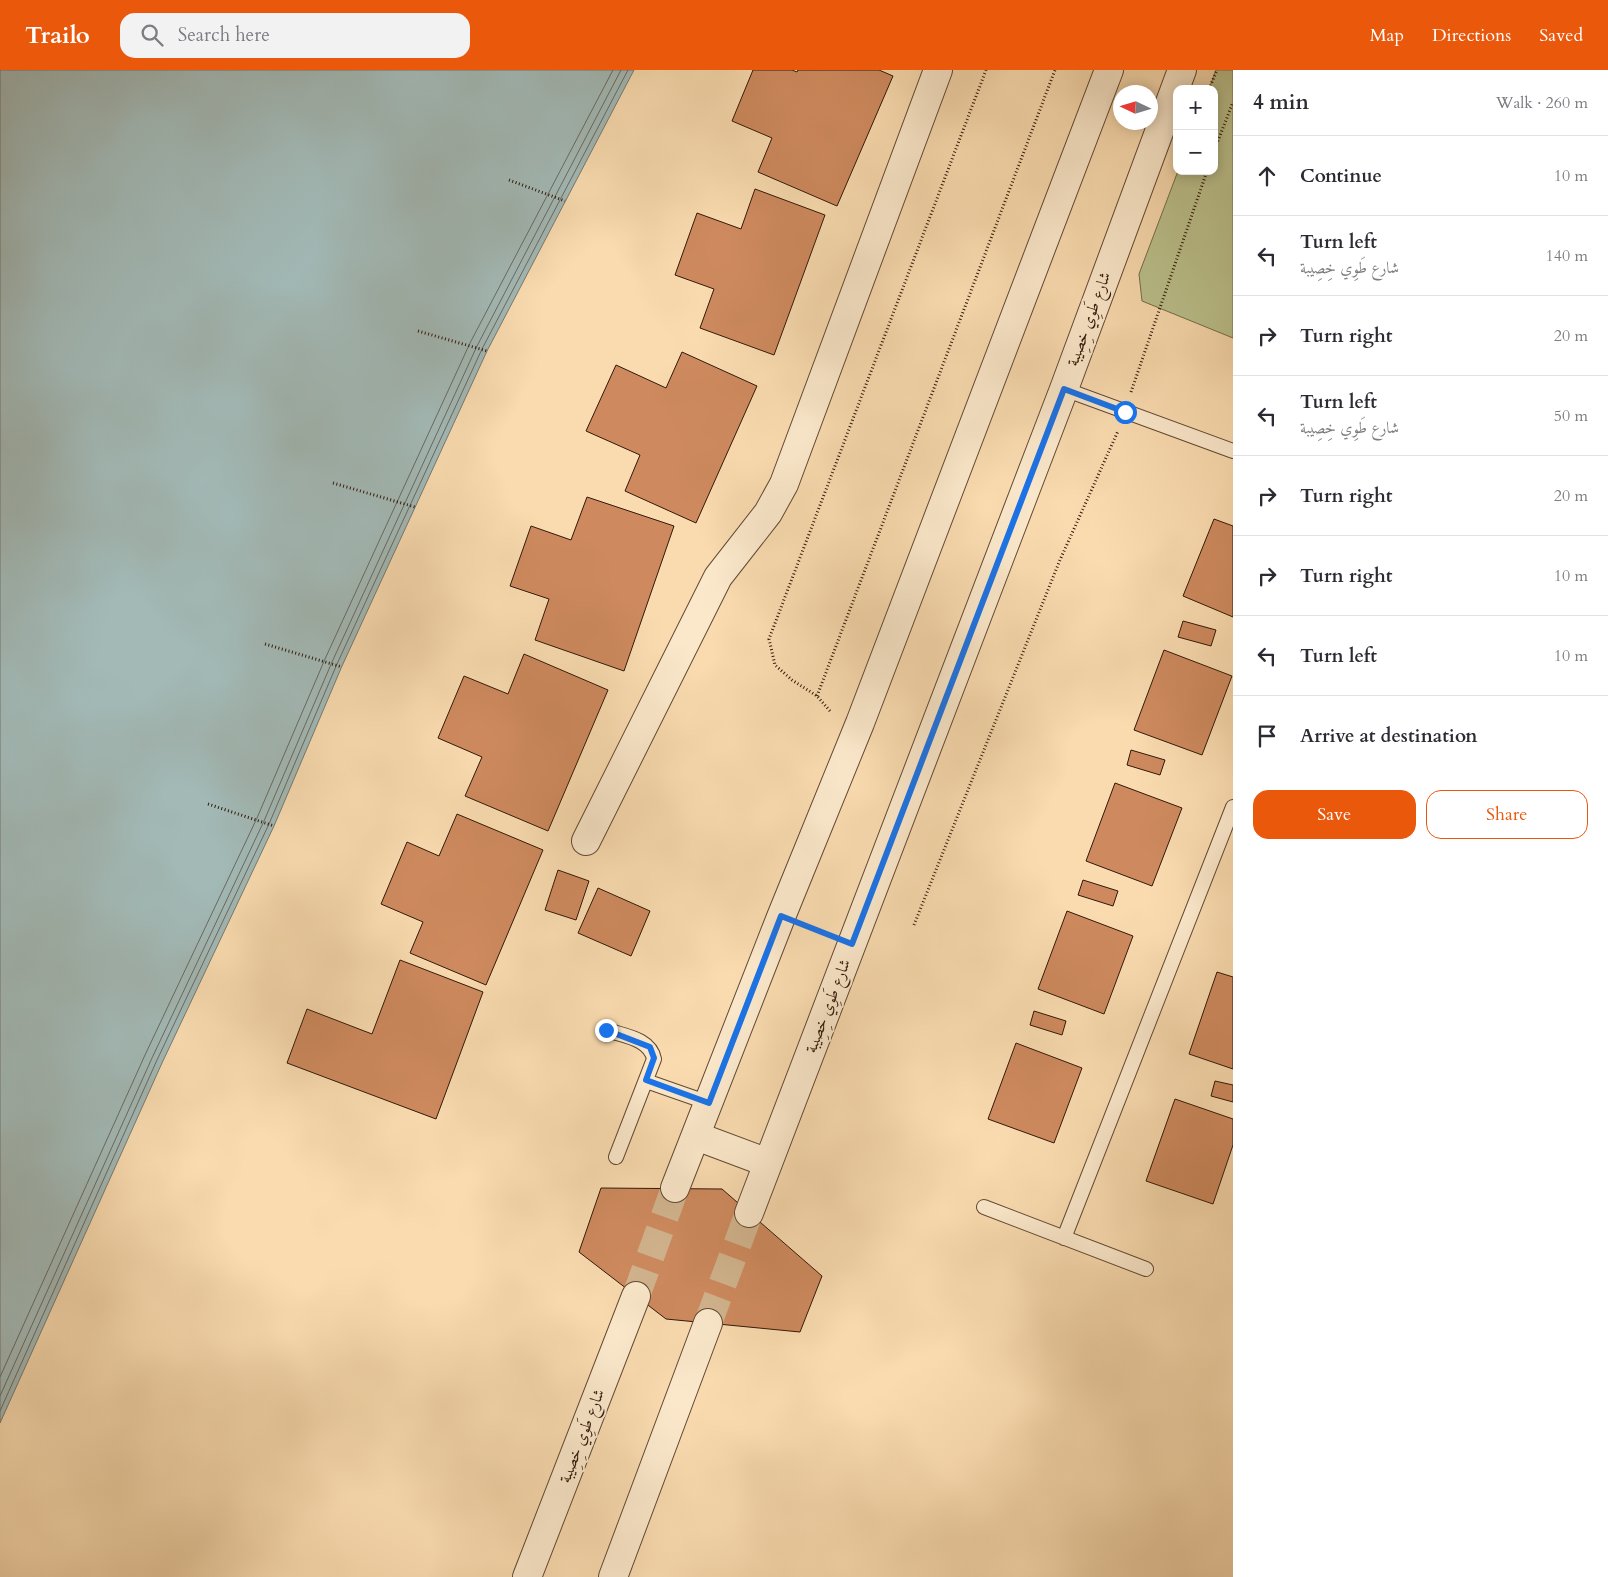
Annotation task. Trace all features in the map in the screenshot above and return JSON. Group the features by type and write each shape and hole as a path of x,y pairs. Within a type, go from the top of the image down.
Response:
{"street":[{"path":"586,841 718,577 768,513 784,484 938,70"},
{"path":"676,1188 781,916 864,714 1109,70"},
{"name":"شارع طَوِي خِصِيبة","path":"749,1213 1064,389 1182,70"},
{"path":"696,1136 768,1163"},
{"name":"شارع طَوِي خِصِيبة","path":"527,1577 636,1296"},
{"path":"613,1577 708,1323"}],"lane":[{"path":"1064,389 1233,451"},
{"path":"1064,1238 1233,807"},
{"path":"606,1030 650,1047 654,1058 616,1157"},
{"path":"646,1080 709,1103"},
{"path":"984,1207 1146,1269"}],"path":[{"path":"830,711 817,696 792,680 775,665 769,638 986,70"},
{"path":"817,696 1055,70"},
{"path":"1211,85 1217,70"},
{"path":"1218,141 1233,102"},
{"path":"1131,392 1206,175"},
{"path":"509,180 565,201"},
{"path":"418,331 487,351"},
{"path":"914,925 1060,560 1120,428"},
{"path":"333,483 415,507"},
{"path":"265,644 342,666"},
{"path":"208,804 274,826"},
{"path":"781,916 852,944"}],"green space":[{"path":"1216,70 1233,70 1233,338 1142,301 1139,274 1176,175 1218,175 1218,85 1210,85"}],"water":[{"path":"0,70 634,70 487,351 342,666 274,826 162,1063 0,1423"}],"building":[{"path":"753,70 792,70 797,72 798,70 879,70 893,76 837,206 758,172 772,138 732,121"},
{"path":"755,189 825,215 774,355 700,328 714,289 675,275 697,213 741,229"},
{"path":"682,352 757,386 696,523 625,491 640,455 586,431 616,365 666,388"},
{"path":"587,497 674,526 624,671 535,640 549,599 510,586 531,526 571,540"},
{"path":"1214,519 1233,526 1233,617 1183,596"},
{"path":"1183,621 1216,630 1211,646 1178,637"},
{"path":"1164,650 1232,676 1202,755 1134,730"},
{"path":"524,654 608,690 548,831 465,796 482,757 438,738 464,676 508,694"},
{"path":"1131,750 1165,760 1160,775 1127,765"},
{"path":"1115,783 1182,808 1152,886 1086,861"},
{"path":"457,814 543,850 486,985 410,953 423,922 381,904 407,842 439,856"},
{"path":"558,870 589,881 576,920 545,910"},
{"path":"1083,880 1118,891 1113,906 1078,895"},
{"path":"598,888 650,911 631,956 578,933"},
{"path":"1067,911 1133,936 1104,1014 1038,989"},
{"path":"400,960 483,992 436,1119 287,1063 307,1009 372,1034"},
{"path":"1217,972 1233,977 1233,1069 1189,1054"},
{"path":"1034,1011 1066,1021 1062,1035 1030,1025"},
{"path":"1016,1043 1082,1068 1054,1143 988,1119"},
{"path":"1215,1081 1233,1085 1233,1102 1211,1096"},
{"path":"1175,1099 1233,1119 1233,1145 1213,1204 1146,1181"},
{"path":"601,1188 722,1189 822,1276 800,1332 666,1319 579,1252"}],"tunnel":[{"path":"636,1296 675,1188"},
{"path":"708,1323 749,1213"}],"route":[{"path":"606,1030 644,1043 650,1047 654,1058 646,1080 709,1103 781,916 852,944 924,751 1064,389 1125,412"}]}
